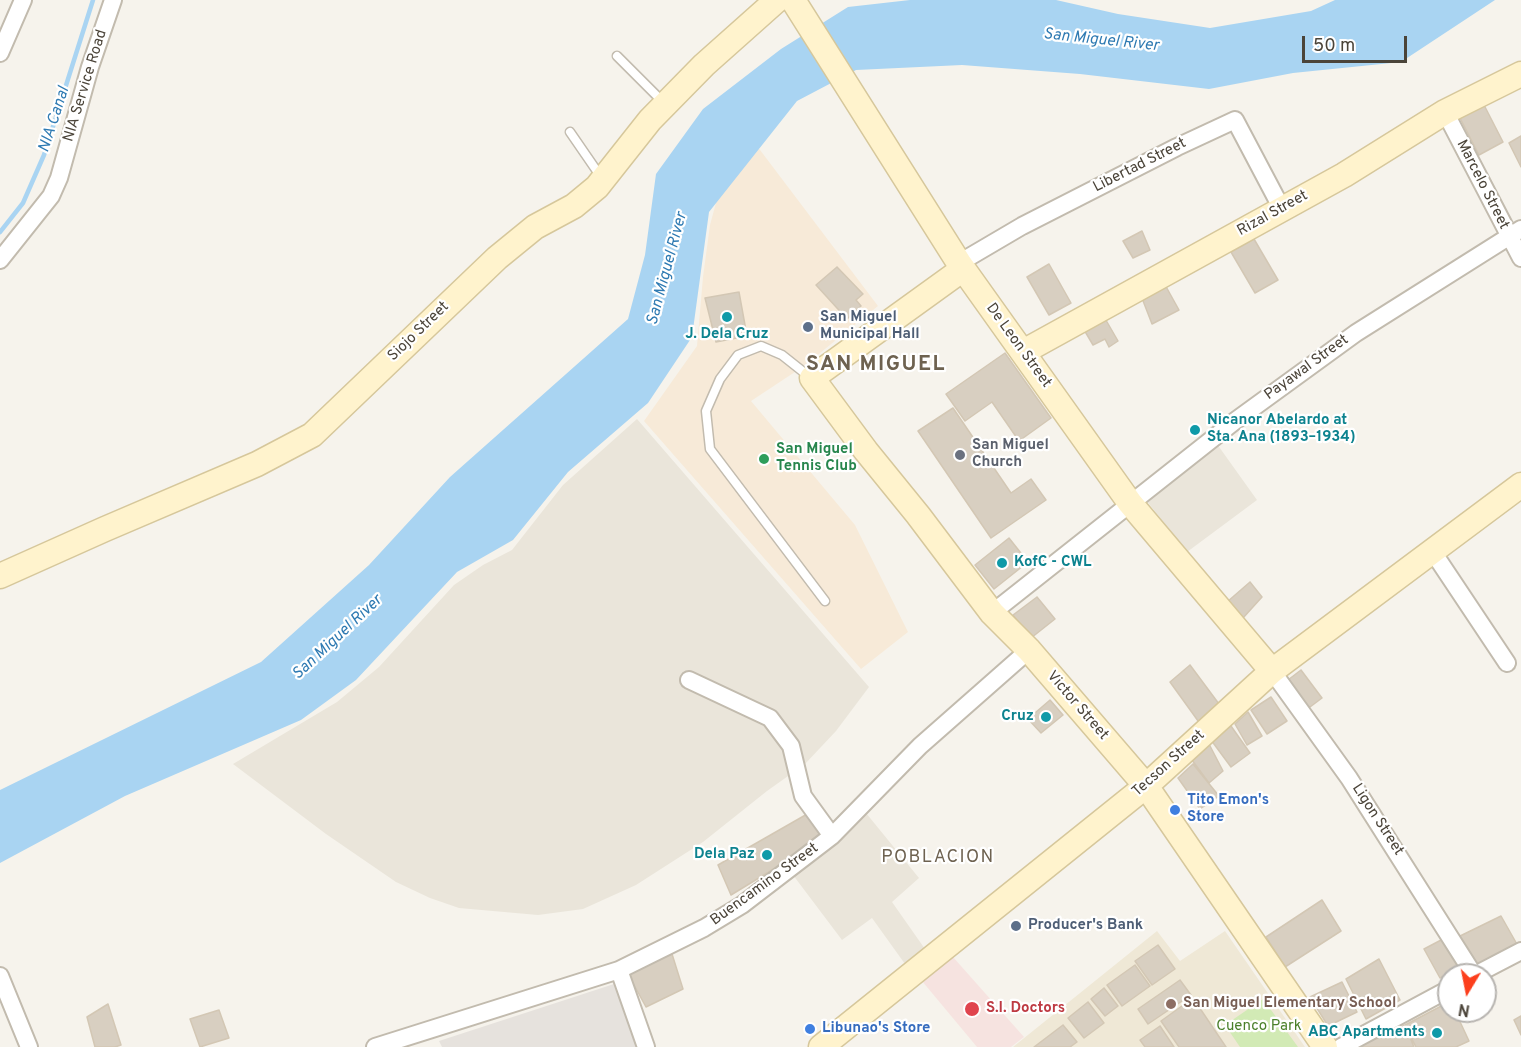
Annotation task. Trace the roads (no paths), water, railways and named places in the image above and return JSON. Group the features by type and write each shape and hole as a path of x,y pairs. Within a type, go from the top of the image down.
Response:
{"street":[{"path":"0,53 23,0"},
{"name":"NIA Service Road","path":"0,260 51,196 60,178 90,67 113,0"},
{"name":"Siojo Street","path":"0,576 257,464 312,435 497,258 535,227 574,206 597,187 665,104 704,65 777,0"},
{"name":"De Leon Street","path":"793,0 961,266 1130,503 1272,671"},
{"name":"Rizal Street","path":"1023,352 1344,175 1445,112 1521,74"},
{"name":"Marcelo Street","path":"1445,112 1514,232 1521,258"},
{"name":"Libertad Street","path":"812,378 961,266 1022,226 1235,120 1282,209"},
{"name":"Payawal Street","path":"992,613 1235,421 1356,333 1514,232"},
{"name":"Victor Street","path":"812,378 992,613 1029,650 1146,786 1324,1047"},
{"name":"Tecson Street","path":"821,1047 1146,786 1272,671 1521,485"},
{"path":"1432,552 1508,663"},
{"name":"Buencamino Street","path":"375,1047 619,970 664,950 733,911 832,836 920,746 1029,650"},
{"name":"Ligon Street","path":"1272,671 1355,788 1466,963"},
{"path":"689,680 770,718 791,746 803,796 832,836"},
{"path":"1497,963 1521,951"},
{"path":"619,970 646,1047"},
{"path":"0,976 28,1047"},
{"path":"1341,1047 1437,995"}],"lane":[{"path":"617,56 665,104"},
{"path":"570,132 603,179"},
{"path":"812,378 782,355 760,346 738,355 720,379 706,411 710,449 825,601"}],"water":[{"name":"San Miguel River","path":"910,0 1056,0 1118,14 1210,28 1311,11 1335,0 1495,0 1401,62 1293,73 1209,89 1080,74 962,65 856,70 797,101 709,212 692,337 648,403 568,472 513,540 457,572 356,680 301,720 125,796 0,863 0,790 261,662 369,565 450,477 628,319 645,255 656,174 703,109 781,49 848,7"}],"waterway":[{"name":"NIA Canal","path":"0,232 23,203 44,155 93,0"}],"place":[{"name":"J. Dela Cruz","path":"727,317"},
{"name":"San Miguel Municipal Hall","path":"808,327"},
{"name":"Nicanor Abelardo at Sta. Ana (1893–1934)","path":"1195,430"},
{"name":"San Miguel Church","path":"960,455"},
{"name":"San Miguel Tennis Club","path":"764,459"},
{"name":"KofC - CWL","path":"1002,563"},
{"name":"Cruz","path":"1046,717"},
{"name":"Tito Emon's Store","path":"1175,810"},
{"name":"Dela Paz","path":"767,855"},
{"name":"Producer's Bank","path":"1016,926"},
{"name":"San Miguel Elementary School","path":"1171,1004"},
{"name":"S.I. Doctors","path":"972,1009"},
{"name":"Libunao's Store","path":"810,1029"},
{"name":"ABC Apartments","path":"1437,1033"}],"district":[{"name":"SAN MIGUEL","path":"876,366"},
{"name":"POBLACION","path":"938,858"}],"park label":[{"name":"Cuenco Park","path":"1259,1027"}]}
